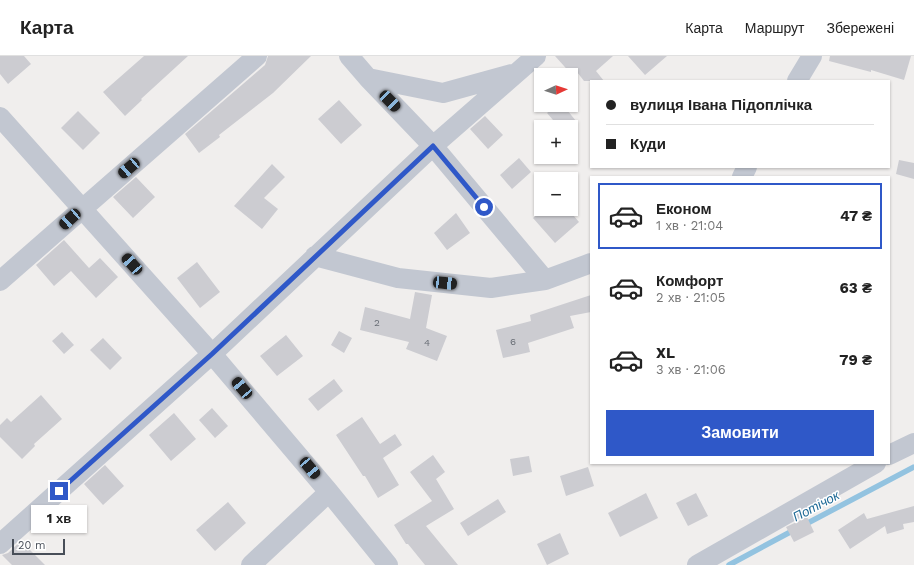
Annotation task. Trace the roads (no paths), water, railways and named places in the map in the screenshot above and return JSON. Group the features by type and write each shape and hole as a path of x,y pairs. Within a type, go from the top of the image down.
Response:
{"street":[{"path":"0,281 257,56"},
{"path":"349,56 433,146 545,280"},
{"path":"0,544 212,354 433,146 536,56"},
{"path":"798,80 812,56"},
{"path":"368,78 443,93 518,72"},
{"path":"0,116 212,354 329,492 388,565"},
{"path":"315,256 398,278 491,288 545,280 590,263"},
{"path":"890,455 914,443"},
{"path":"697,565 874,464"},
{"path":"251,565 329,492"}],"waterway":[{"name":"Потічок","path":"804,525 914,467"},
{"name":"Потічок","path":"729,565 794,530"}]}
